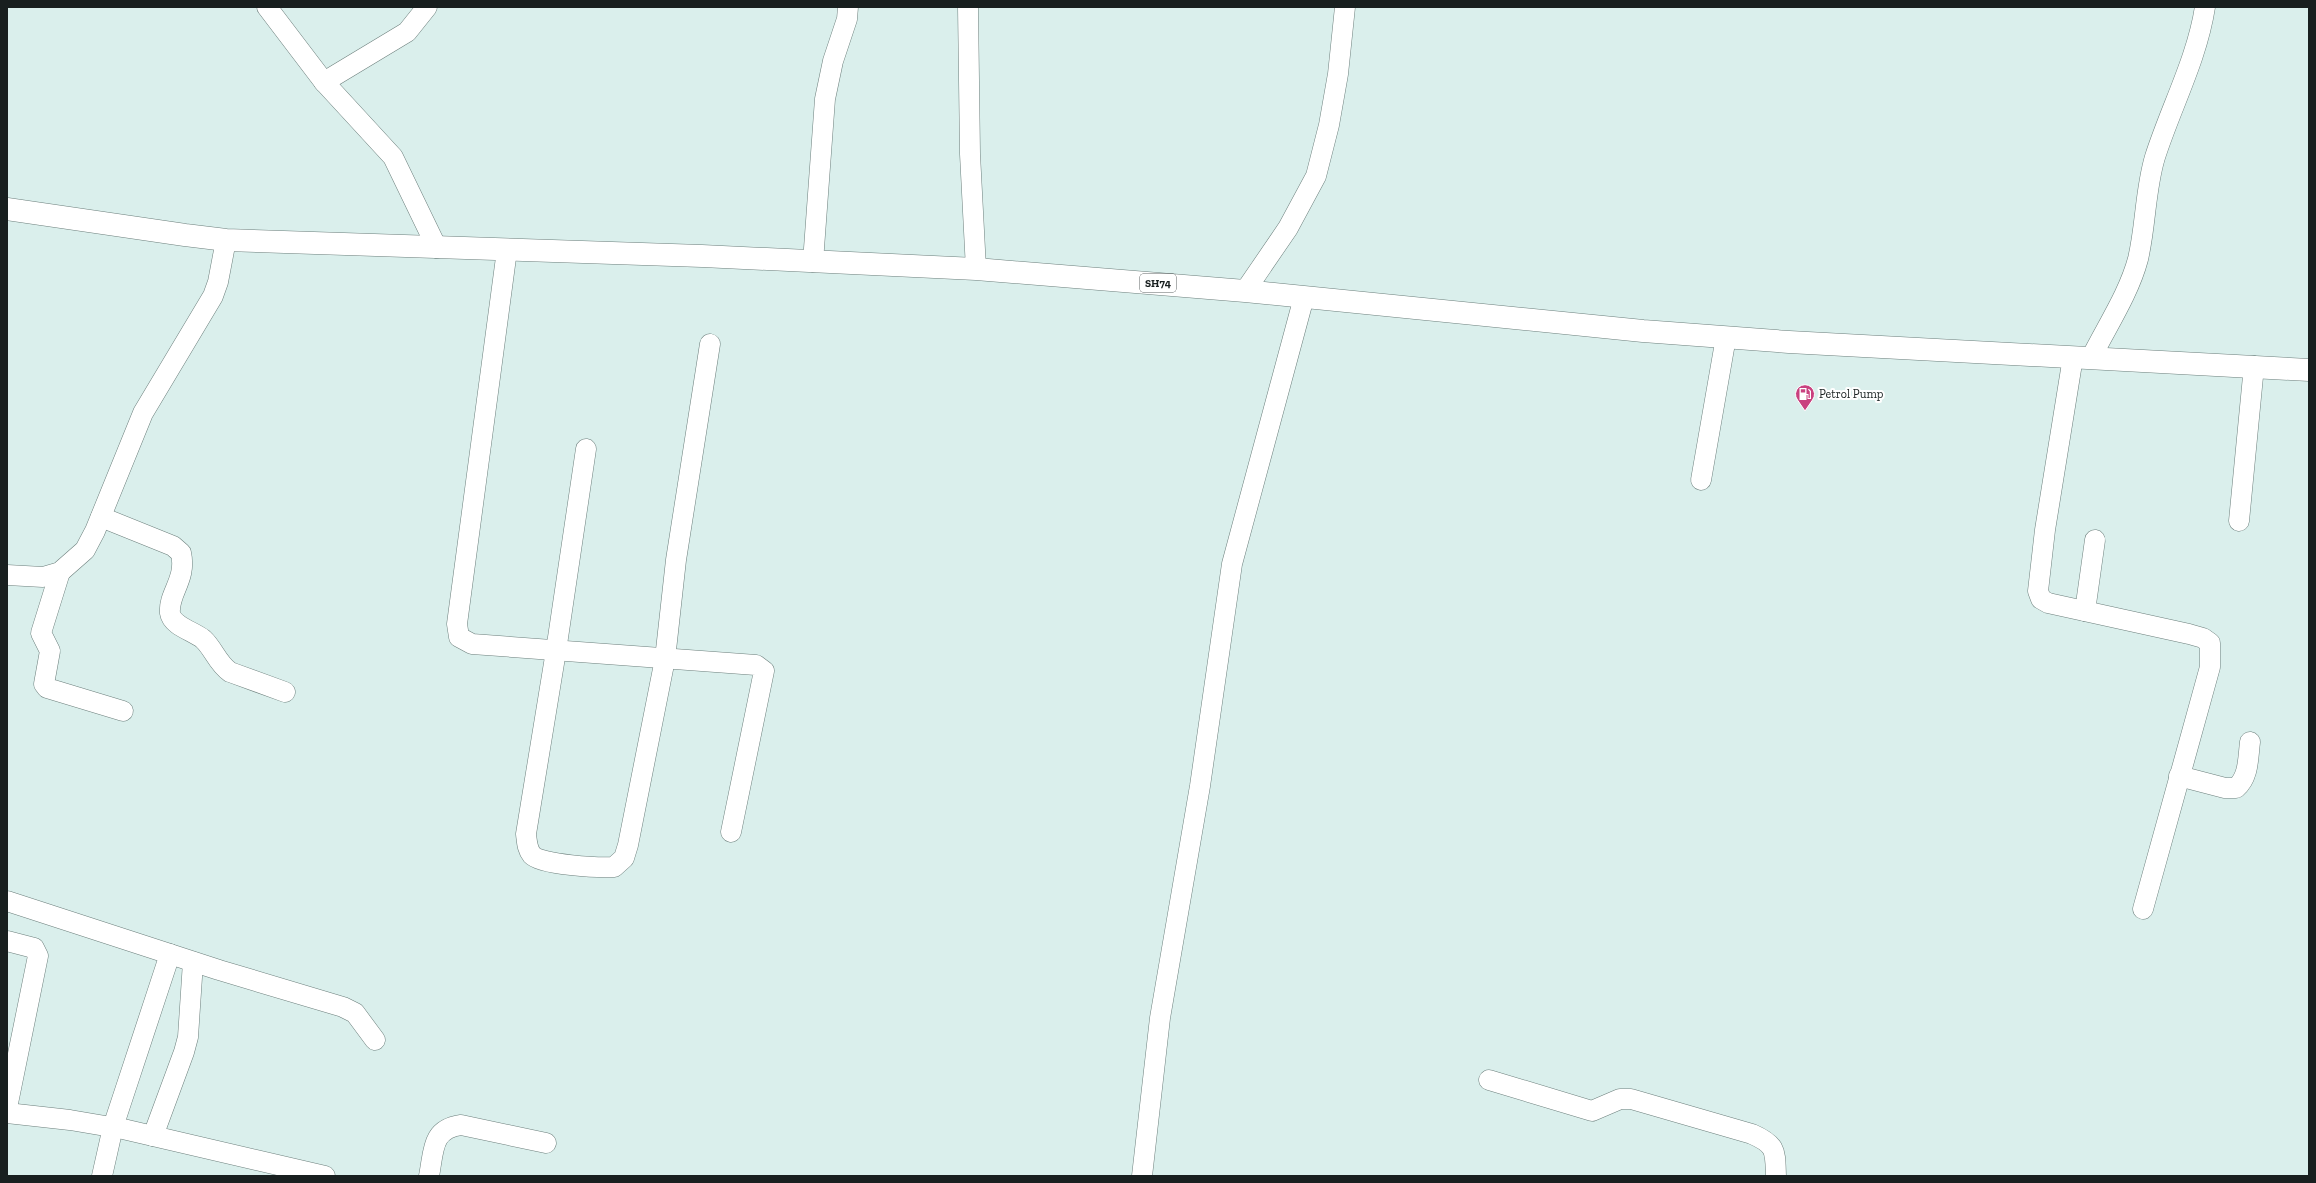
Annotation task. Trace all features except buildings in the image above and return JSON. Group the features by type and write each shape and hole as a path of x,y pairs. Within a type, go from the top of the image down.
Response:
{"highway":[{"name":"SH74","path":"7,209 185,236 226,240 702,256 976,269 1245,291 1643,331 1789,342 2309,370"}],"street":[{"path":"267,7 324,82 393,157 437,248"},
{"path":"324,82 407,32 427,7"},
{"path":"813,262 825,99 833,61 847,19 848,7"},
{"path":"968,7 970,154 976,269"},
{"path":"1245,291 1288,228 1316,176 1329,125 1338,74 1345,7"},
{"path":"2143,909 2210,667 2210,643 2189,634 2048,603 2041,599 2038,591 2045,530 2082,357 2130,283 2138,259 2148,186 2155,158 2194,50 2205,7"},
{"path":"7,575 42,577 60,572 84,550 101,517 143,413 213,296 218,282 226,240"},
{"path":"507,250 457,624 460,637 472,644 756,665 764,671 731,832"},
{"path":"1142,1176 1160,1018 1200,786 1232,564 1304,297"},
{"path":"1701,480 1726,337"},
{"path":"586,449 556,651 526,834 528,849 533,856 544,860 603,868 614,867 624,858 628,845 665,659 676,560 710,344"},
{"path":"2239,521 2254,366"},
{"path":"101,517 173,546 181,553 182,574 172,602 170,612 172,618 178,624 204,640 212,649 223,667 230,672 285,692"},
{"path":"2085,611 2095,540"},
{"path":"60,572 41,633 50,651 44,684 46,688 123,712"},
{"path":"2179,776 2225,788 2236,788 2242,783 2246,772 2250,742"},
{"path":"7,901 193,962 343,1007 355,1012 375,1040"},
{"path":"7,941 34,948 38,956 7,1108"},
{"path":"102,1176 113,1127 170,954"},
{"path":"154,1136 188,1037 193,962"},
{"path":"1489,1080 1592,1110 1620,1099 1631,1099 1752,1134 1768,1141 1776,1154 1776,1176"},
{"path":"7,1114 70,1120 113,1127 325,1176"},
{"path":"429,1176 436,1141 442,1131 448,1127 461,1125 546,1143"}],"place":[{"name":"Petrol Pump","path":"1805,411"}]}
